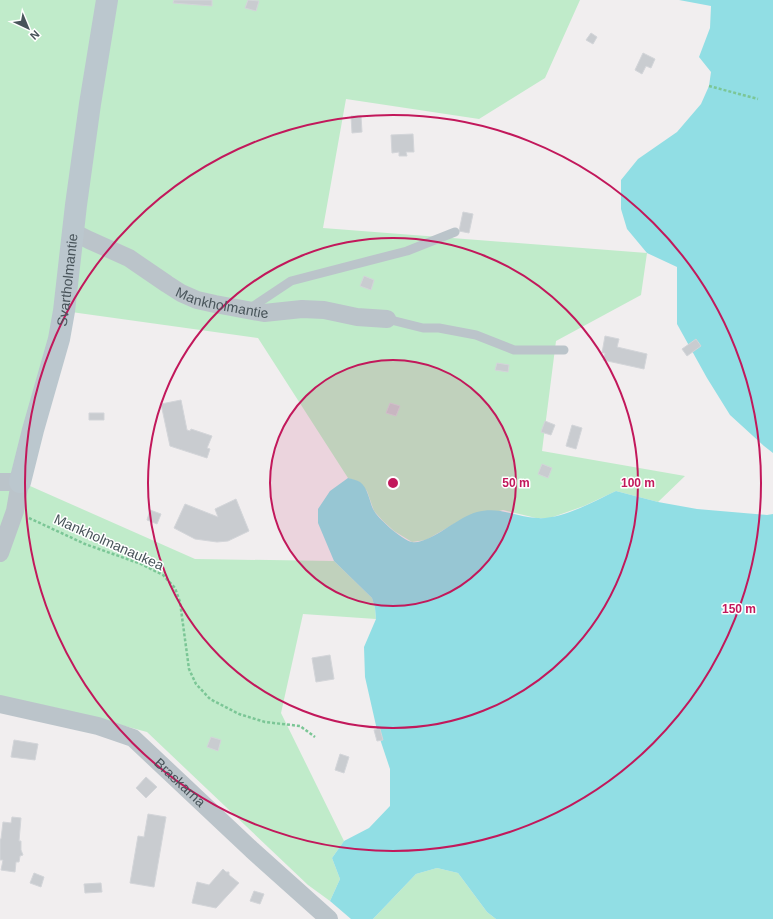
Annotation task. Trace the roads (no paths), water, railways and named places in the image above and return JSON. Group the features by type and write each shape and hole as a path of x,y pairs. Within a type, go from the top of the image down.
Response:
{"street":[{"name":"Svartholmantie","path":"0,554 14,511 10,482 33,430 59,339 64,311 90,104 107,0"},
{"name":"Mankholmantie","path":"73,232 129,258 181,293 197,300 264,313 302,309 324,310 357,317 387,319"},
{"name":"Braskarna","path":"0,704 98,726 133,738 252,850 329,919"}],"lane":[{"path":"248,310 291,281 407,251 455,232"},
{"path":"387,319 423,328 439,328 476,335 514,350 564,350"}],"water":[{"path":"679,0 773,0 773,453 730,415 707,378 677,324 677,267 647,253 627,229 621,209 621,180 638,159 677,132 701,104 709,86 711,72 699,57 710,28 711,6"},
{"path":"348,478 360,482 363,485 367,491 375,513 384,523 396,533 412,542 419,542 427,539 470,515 485,510 546,518 578,509 616,491 658,502 697,509 767,515 773,514 773,919 496,919 487,912 458,873 437,868 416,874 373,919 351,919 330,901 340,879 332,858 344,841 369,828 390,806 390,769 377,730 365,677 364,647 376,619 375,608 372,598 334,561 318,523 318,509 330,491"}]}
